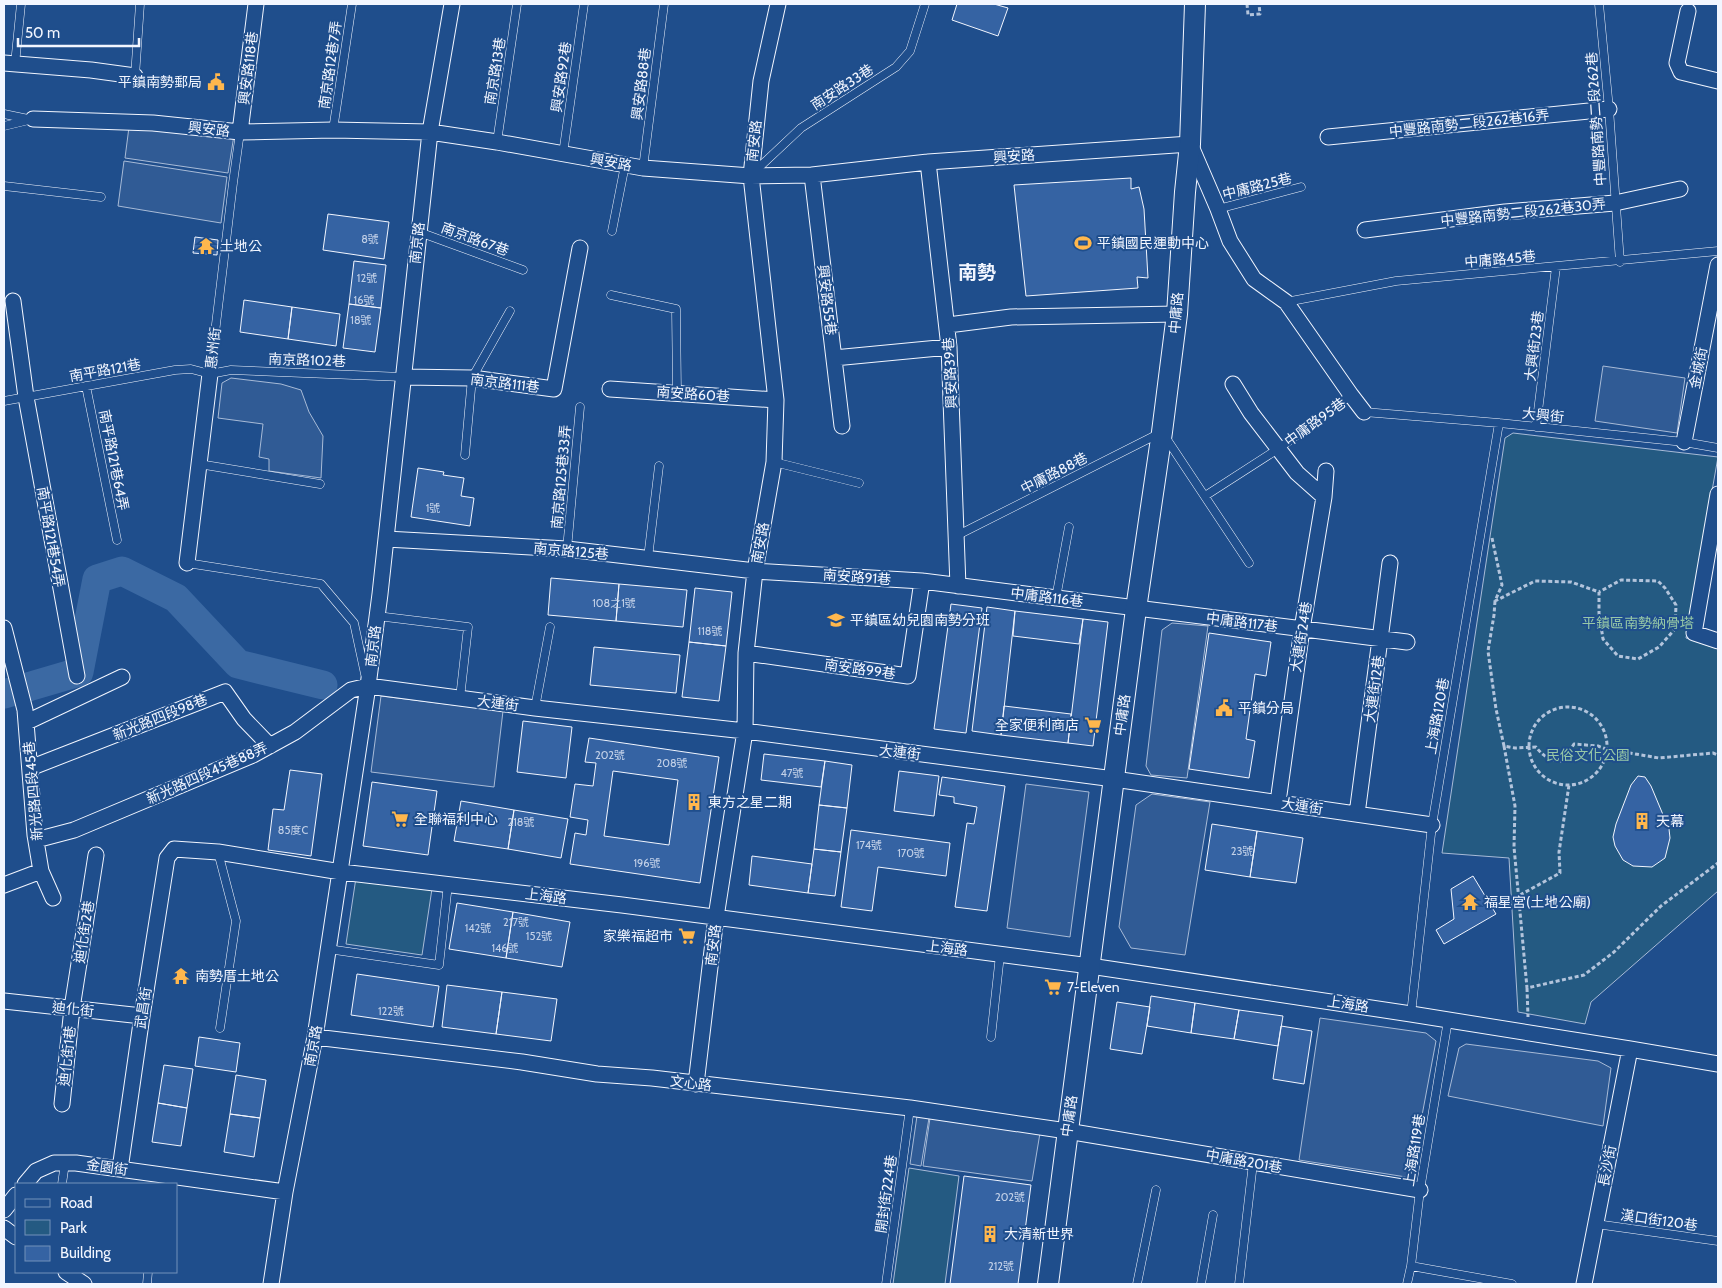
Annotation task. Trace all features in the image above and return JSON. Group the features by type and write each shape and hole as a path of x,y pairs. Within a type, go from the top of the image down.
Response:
{"street":[{"name":"興安路118巷","path":"240,132 256,4"},
{"name":"南京路","path":"270,1284 285,1192 315,1037 368,686 386,539 430,132 452,4"},
{"name":"南安路","path":"696,1084 716,917 745,732 746,652 755,570 774,462 776,400 751,176 761,81 778,4"},
{"name":"中庸路","path":"1048,1284 1136,609 1177,314 1190,144 1195,4"},
{"path":"1688,11 1678,63 1681,72 1718,81"},
{"path":"9,64 92,70 135,76"},
{"name":"中豐路南勢二段262巷16弄","path":"1328,138 1609,109"},
{"name":"興安路","path":"33,119 153,123 240,132 333,130 430,132 643,168 751,176 812,175 928,162 1190,144"},
{"name":"中庸路","path":"1190,144 1230,241 1254,279 1286,302 1364,412"},
{"name":"興安路39巷","path":"928,162 948,325 958,586"},
{"name":"興安路55巷","path":"812,175 842,426"},
{"name":"中豐路南勢二段262巷30弄","path":"1365,230 1505,212 1615,203 1680,189"},
{"name":"南京路111巷","path":"403,377 472,378 554,389 580,248"},
{"name":"金城街","path":"1684,442 1718,265"},
{"name":"南平路121巷54弄","path":"13,301 26,397 77,676"},
{"path":"948,325 1011,317 1177,314"},
{"path":"834,358 949,347"},
{"name":"惠州街","path":"187,563 210,374"},
{"name":"中庸路95巷","path":"1233,384 1251,413 1297,473 1324,497"},
{"name":"南安路60巷","path":"610,390 776,400"},
{"name":"大連街24巷","path":"1278,802 1302,629 1324,497 1326,471"},
{"path":"1718,494 1694,633 1718,641"},
{"name":"南京路125巷","path":"386,539 567,549 755,570"},
{"name":"大連街12巷","path":"1357,814 1390,563"},
{"name":"南安路91巷","path":"755,570 922,581 958,586"},
{"name":"南安路99巷","path":"746,652 908,676 922,581"},
{"name":"中庸路116巷","path":"958,586 1136,609"},
{"name":"中庸路117巷","path":"1136,609 1407,642"},
{"name":"新光路四段45巷","path":"4,628 26,716 36,840 41,871 53,898"},
{"path":"26,716 122,677"},
{"name":"大連街","path":"368,686 1114,779 1432,825"},
{"name":"新光路四段45巷88弄","path":"36,840 74,830 254,755 295,732 351,690 368,686"},
{"name":"新光路四段98巷","path":"30,768 225,692 244,719 270,746"},
{"name":"上海路","path":"174,849 218,852 341,872 716,917 1090,966 1411,1014 1718,1064"},
{"name":"武昌街","path":"120,1169 167,858 174,849"},
{"name":"迪化街2巷","path":"72,1008 96,855"},
{"path":"4,885 41,871"},
{"name":"迪化街","path":"4,1001 142,1016"},
{"name":"迪化街1巷","path":"62,1104 72,1008"},
{"name":"文心路","path":"315,1037 522,1062 597,1074 652,1078 910,1108 1067,1131"},
{"name":"長沙街","path":"1584,1284 1630,1049"},
{"name":"中庸路201巷","path":"1067,1131 1420,1190"},
{"name":"金園街","path":"26,1183 36,1171 54,1163 76,1162 120,1169 161,1179 285,1192"},
{"path":"4,1210 15,1196"},
{"path":"4,1228 15,1236"},
{"path":"68,1273 84,1284"}],"lane":[{"path":"9,64 21,4"},
{"path":"135,76 140,4"},
{"name":"南京路12巷7弄","path":"333,130 352,4"},
{"name":"南京路13巷","path":"497,142 517,4"},
{"name":"興安路92巷","path":"564,154 584,4"},
{"name":"興安路88巷","path":"643,168 664,4"},
{"name":"南安路33巷","path":"751,176 801,128 896,67 910,51 925,4"},
{"name":"中豐路南勢二段262巷","path":"1599,4 1620,262"},
{"path":"4,114 33,119"},
{"path":"4,126 33,119"},
{"name":"惠州街","path":"210,374 232,183 240,132"},
{"path":"612,231 625,165"},
{"path":"4,186 101,197"},
{"name":"中庸路25巷","path":"1218,208 1301,187"},
{"name":"南京路67巷","path":"419,232 523,270"},
{"name":"中庸路45巷","path":"1286,302 1396,281 1620,262 1718,251"},
{"name":"大興街23巷","path":"1536,427 1556,267"},
{"path":"611,295 676,309 677,393"},
{"path":"465,455 472,378 510,311"},
{"name":"南平路121巷","path":"4,401 175,370 191,369 210,374"},
{"name":"南京路102巷","path":"210,374 231,370 403,377"},
{"name":"南平路121巷64弄","path":"86,386 117,540"},
{"name":"中庸路95巷","path":"1205,496 1278,449 1351,395"},
{"name":"南京路125巷33弄","path":"567,549 580,407"},
{"name":"大興街","path":"1364,412 1499,423 1684,442 1718,448"},
{"name":"上海路120巷","path":"1411,1014 1432,825 1499,423"},
{"path":"1162,432 1249,563"},
{"name":"中庸路88巷","path":"956,536 1162,432"},
{"path":"774,462 859,483"},
{"path":"199,464 320,484"},
{"path":"648,558 659,466"},
{"path":"1056,598 1069,527"},
{"path":"187,563 321,584 354,623 368,686"},
{"path":"377,616 468,627 460,698"},
{"path":"535,708 550,628"},
{"path":"218,852 236,921 220,1028"},
{"path":"328,948 439,965 448,884"},
{"path":"990,1037 1000,955"},
{"name":"上海路119巷","path":"1407,1284 1420,1190 1448,1020"},
{"name":"開封街224巷","path":"886,1284 910,1108"},
{"path":"62,1183 65,1163"},
{"path":"1239,1284 1253,1163"},
{"path":"1138,1283 1156,1190"},
{"path":"1200,1284 1213,1215"},
{"name":"漢口街120巷","path":"1596,1224 1718,1241"},
{"path":"1411,1266 1512,1284"}],"path":[{"path":"1247,4 1248,15 1260,14 1259,4"},
{"path":"1485,506 1502,585 1495,601 1488,651 1496,709 1515,806 1514,847 1520,894 1529,1033"},
{"path":"1495,601 1535,581 1571,582 1599,592 1621,580 1658,581 1676,605 1675,628 1658,647 1638,659 1618,656 1603,639 1599,613 1599,592"},
{"path":"1573,706 1585,710 1596,718 1603,728 1607,741 1606,754 1602,766 1593,776 1582,783 1569,785 1556,784 1544,778 1535,769 1528,747 1531,731 1538,720 1548,711 1560,707 1573,706"},
{"path":"1504,746 1536,747 1543,755 1553,761 1561,761 1574,744 1598,746 1659,758 1718,755"},
{"path":"1520,894 1560,873 1559,852 1569,785"},
{"path":"1526,988 1584,975 1614,952 1661,906 1718,863"}],"green space":[{"name":"民俗文化公園","path":"1513,433 1718,457 1686,638 1718,649 1718,891 1591,1002 1585,1024 1518,1012 1509,858 1442,853 1505,438"},
{"path":"357,871 433,882 422,955 346,944"},
{"path":"909,1168 959,1176 945,1284 893,1284"}],"shaded area":[{"path":"129,127 234,135 228,173 125,158"},
{"path":"124,161 227,177 221,223 118,206"},
{"path":"1603,366 1685,378 1677,433 1595,421"},
{"path":"231,378 281,384 301,390 309,412 323,436 321,478 269,471 269,459 259,457 263,424 218,418 222,383"},
{"path":"1172,623 1208,626 1187,778 1151,775 1146,766 1162,630"},
{"path":"381,696 503,711 494,787 371,772"},
{"path":"1026,784 1089,792 1070,937 1007,928"},
{"path":"1152,794 1210,802 1185,955 1131,948 1119,927 1136,805"},
{"path":"1320,1018 1426,1033 1436,1041 1411,1174 1406,1177 1299,1160"},
{"path":"1466,1044 1598,1061 1611,1068 1603,1126 1448,1096 1459,1048"},
{"path":"917,1116 929,1118 921,1166 910,1164"},
{"path":"930,1118 1040,1133 1032,1181 923,1166"}],"building":[{"path":"957,4 994,4 1008,8 998,36 952,20"},
{"name":"平鎮國民運動中心","path":"1131,178 1131,189 1139,187 1144,209 1148,278 1137,277 1138,288 1026,296 1014,185"},
{"path":"328,214 389,222 384,259 323,250"},
{"name":"土地公","path":"195,237 218,240 217,255 193,253"},
{"path":"354,261 386,265 381,308 349,304"},
{"path":"244,300 292,307 288,339 240,332"},
{"path":"349,304 381,308 375,352 343,348"},
{"path":"292,307 340,314 336,346 288,339"},
{"path":"418,468 444,472 443,475 464,478 461,496 474,498 470,526 411,517"},
{"path":"551,578 619,584 616,621 548,615"},
{"path":"619,584 687,590 683,627 616,621"},
{"path":"695,588 732,592 726,646 689,642"},
{"path":"951,604 982,608 966,733 934,729"},
{"path":"987,607 1015,611 1001,735 972,731"},
{"path":"1015,611 1083,619 1079,644 1013,636"},
{"path":"1083,619 1108,622 1093,746 1068,743"},
{"name":"平鎮分局","path":"1209,633 1271,642 1266,676 1255,674 1246,739 1255,741 1249,778 1189,769"},
{"path":"689,642 726,646 719,701 682,697"},
{"path":"594,647 680,655 676,693 590,685"},
{"path":"1004,706 1071,714 1068,743 1001,735"},
{"path":"523,721 572,727 566,778 517,772"},
{"name":"東方之星二期","path":"589,738 719,757 700,883 570,864 575,833 586,835 588,820 570,817 575,784 593,786 596,763 585,762","holes":["613,771 678,780 669,845 604,836"]},
{"path":"764,754 825,761 821,787 761,780"},
{"path":"825,761 852,765 847,808 819,805"},
{"path":"290,770 322,774 311,856 268,850 273,809 284,810"},
{"path":"899,771 939,776 934,816 894,811"},
{"name":"天幕","path":"1638,776 1645,777 1651,786 1669,829 1670,838 1665,858 1652,867 1633,866 1623,860 1615,846 1613,837 1631,785"},
{"path":"942,777 1005,786 987,911 955,907 967,823 974,824 977,807 954,803 954,797 939,795"},
{"name":"全聯福利中心","path":"372,782 437,791 428,855 363,846"},
{"path":"461,801 514,810 508,849 454,841"},
{"path":"819,805 847,808 841,852 814,849"},
{"path":"514,810 568,819 561,858 508,849"},
{"path":"1212,824 1257,831 1250,877 1205,870"},
{"path":"851,830 950,843 946,876 878,867 872,911 841,907"},
{"path":"1257,831 1303,838 1296,883 1250,877"},
{"path":"814,849 841,852 835,896 808,893"},
{"path":"752,856 812,864 808,893 749,885"},
{"name":"福星宮(土地公廟)","path":"1473,876 1496,914 1444,944 1436,930 1454,919 1451,889"},
{"path":"457,903 513,912 506,958 449,949"},
{"path":"513,912 570,922 562,967 506,958"},
{"path":"357,974 439,986 433,1027 351,1015"},
{"path":"447,985 502,992 496,1034 442,1027"},
{"path":"502,992 557,999 551,1041 496,1034"},
{"path":"1151,996 1195,1003 1191,1033 1147,1026"},
{"path":"1117,1002 1150,1007 1142,1054 1110,1049"},
{"path":"1195,1003 1239,1010 1234,1039 1191,1033"},
{"path":"1239,1010 1283,1016 1278,1046 1234,1039"},
{"path":"1281,1026 1312,1031 1304,1084 1273,1079"},
{"path":"199,1037 240,1043 236,1072 195,1066"},
{"path":"164,1065 193,1069 187,1108 158,1103"},
{"path":"236,1075 266,1080 260,1118 230,1114"},
{"path":"158,1103 187,1108 181,1146 152,1142"},
{"path":"230,1114 260,1118 254,1157 224,1152"},
{"name":"大清新世界","path":"964,1176 1031,1185 1018,1284 950,1284"}],"waterway":[{"path":"4,694 79,672 97,579 122,571 176,598 238,664 323,685"}],"place":[{"name":"平鎮南勢郵局","path":"216,82"},
{"name":"平鎮國民運動中心","path":"1083,243"},
{"name":"土地公","path":"206,246"},
{"name":"平鎮區幼兒園南勢分班","path":"836,620"},
{"name":"平鎮分局","path":"1224,708"},
{"name":"全家便利商店","path":"1093,725"},
{"name":"東方之星二期","path":"694,802"},
{"name":"全聯福利中心","path":"400,819"},
{"name":"天幕","path":"1642,821"},
{"name":"福星宮(土地公廟)","path":"1470,902"},
{"name":"家樂福超市","path":"687,936"},
{"name":"南勢厝土地公","path":"181,976"},
{"name":"7-Eleven","path":"1053,987"},
{"name":"大清新世界","path":"990,1234"}],"district":[{"name":"南勢","path":"977,272"}],"park label":[{"name":"平鎮區南勢納骨塔","path":"1638,623"}]}
